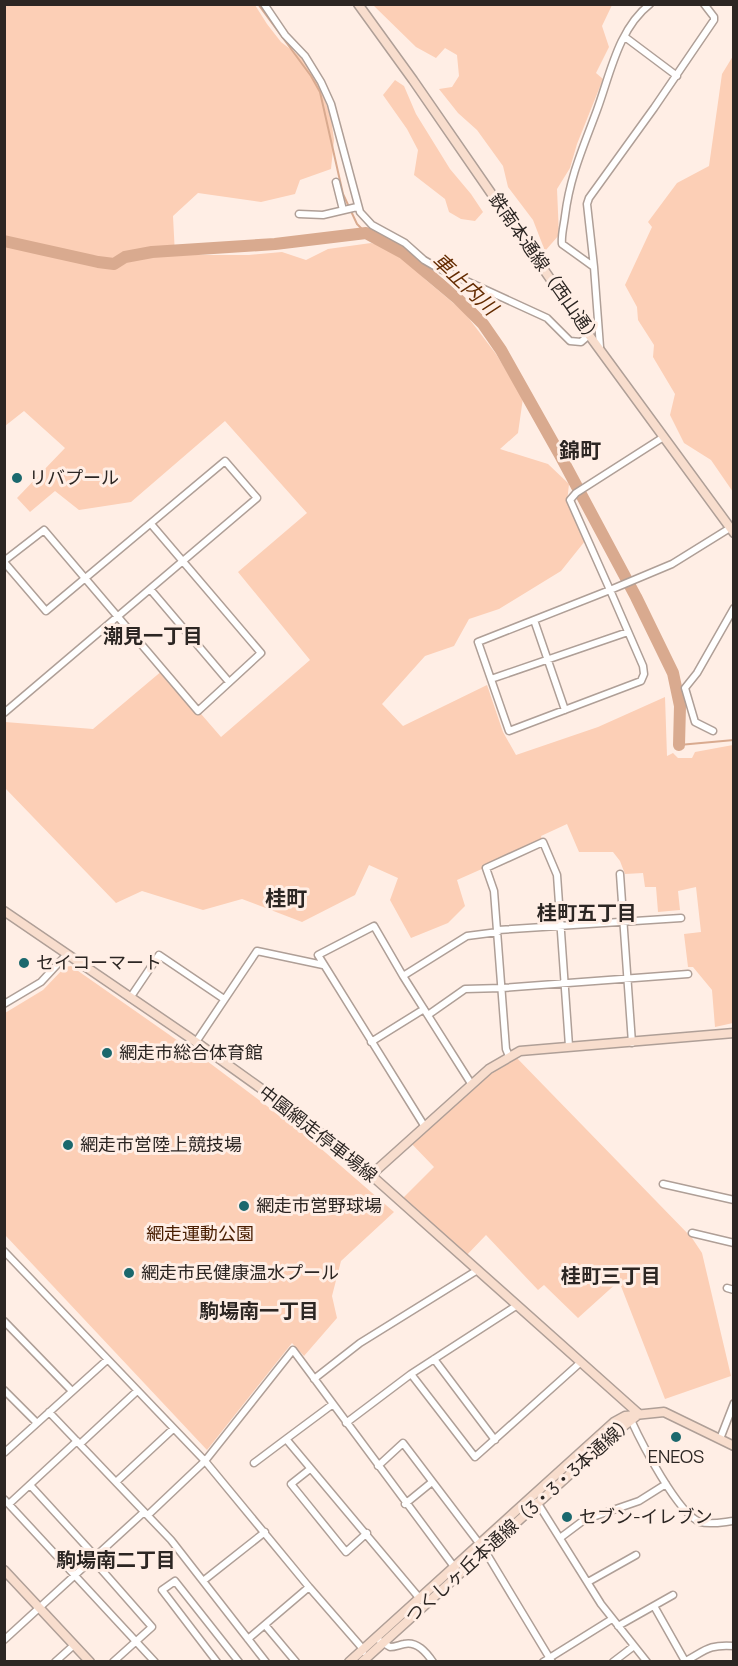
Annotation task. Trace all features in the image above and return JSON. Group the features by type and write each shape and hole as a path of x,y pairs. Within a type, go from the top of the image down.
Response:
{"street":[{"path":"264,4 285,35 305,56 321,82 331,104 355,207 364,218 372,225 405,243 424,260 436,267 547,318 570,341 581,342 589,335"},
{"name":"鉄南本通線（西山通）","path":"358,4 662,438 732,531"},
{"path":"594,267 564,246 562,236 569,187 616,55 635,18 650,4"},
{"path":"600,348 587,204 714,20 714,16 704,4"},
{"path":"625,36 677,76"},
{"path":"336,182 344,210"},
{"path":"299,214 323,215 355,207"},
{"path":"662,438 583,489 570,500 610,590 644,670 641,681 509,731 478,642 610,590 672,564 732,531"},
{"path":"6,709 118,617 183,562 256,498 225,461 86,579 46,611 4,561 44,530 86,579 118,617 198,711 261,653 183,562 151,524"},
{"path":"150,589 229,682"},
{"path":"713,731 695,722 685,688 696,674 733,609"},
{"path":"534,620 565,711"},
{"path":"491,679 628,632"},
{"path":"508,1056 494,891 486,868 543,842 557,875 569,1046"},
{"path":"620,874 632,1043"},
{"name":"中園網走停車場線","path":"4,911 196,1042 305,1120 371,1175 639,1414"},
{"path":"403,976 467,936 561,925 681,918"},
{"path":"424,1127 318,955 374,926 472,1085"},
{"path":"196,1042 257,951 323,965"},
{"path":"4,994 7,1002 41,982 67,954"},
{"path":"130,998 159,955 224,999"},
{"path":"428,1015 465,989 688,974"},
{"path":"371,1042 424,1009"},
{"path":"371,1175 489,1069 520,1050 632,1043 734,1033"},
{"path":"663,1184 734,1200"},
{"path":"692,1233 734,1244"},
{"path":"4,1251 205,1461 363,1649 364,1661"},
{"path":"314,1379 360,1343 476,1271"},
{"path":"346,1423 411,1374 516,1306"},
{"path":"4,1321 71,1390"},
{"path":"4,1640 205,1461 293,1350 457,1570"},
{"path":"434,1359 495,1440"},
{"path":"4,1453 71,1390 107,1360"},
{"path":"411,1374 475,1458 581,1362"},
{"path":"4,1390 37,1423"},
{"path":"137,1392 30,1485 7,1502 77,1575 155,1662"},
{"path":"720,1439 734,1403"},
{"path":"254,1463 333,1404"},
{"path":"49,1412 171,1540 266,1662"},
{"path":"639,1414 664,1412 734,1446"},
{"name":"つくしヶ丘本通線（3・3・3本通線）","path":"349,1662 363,1649 379,1640 535,1500 639,1414"},
{"name":"つくしヶ丘本通線（3・3・3本通線）","path":"535,1500 614,1422 625,1416 639,1414"},
{"path":"631,1420 643,1448 666,1484 693,1517 700,1522 734,1521"},
{"path":"116,1482 173,1430"},
{"path":"286,1439 345,1511 367,1533 422,1602"},
{"path":"378,1466 403,1443 482,1548 548,1660 612,1619"},
{"path":"310,1469 291,1484 346,1552 367,1533"},
{"path":"405,1503 432,1482"},
{"path":"560,1538 584,1520 639,1502 666,1484"},
{"path":"30,1485 152,1627 113,1662"},
{"path":"535,1500 612,1619 646,1662"},
{"path":"203,1581 265,1532"},
{"path":"588,1582 636,1555"},
{"path":"4,1570 90,1662"},
{"path":"217,1662 162,1590 175,1581 239,1662"},
{"path":"248,1639 309,1587"},
{"path":"618,1626 673,1595"},
{"path":"654,1606 687,1661 714,1645 734,1646"},
{"path":"265,1625 296,1662"},
{"path":"379,1640 390,1647 415,1645 426,1652 432,1662"},
{"name":"つくしヶ丘本通線（3・3・3本通線）","path":"364,1661 379,1640"},
{"path":"55,1662 74,1645"},
{"path":"613,1662 634,1646"}],"green space":[{"path":"5,5 255,5 281,42 302,58 319,83 331,118 334,140 331,169 300,180 295,194 261,202 198,193 173,216 175,255 249,255 282,252 306,260 328,249 371,243 389,248 403,257 464,312 496,354 523,398 518,433 500,449 548,464 569,484 567,502 585,541 561,571 499,609 469,619 454,646 425,656 382,704 403,726 487,685 503,732 516,755 598,727 665,697 667,756 673,753 678,758 692,758 695,752 733,745 733,1023 715,1027 712,990 693,967 688,967 684,934 701,932 696,887 678,891 680,910 658,912 656,887 645,887 643,873 625,874 620,861 613,852 579,852 567,824 541,836 543,842 457,880 465,906 448,923 411,938 390,900 398,878 369,865 355,895 302,922 242,899 203,910 142,891 116,903 5,788 5,722 93,729 163,670 221,737 310,660 238,572 307,513 225,421 131,502 79,510 55,491 30,512 17,498 65,448 24,411 5,426"},
{"path":"373,5 612,5 602,26 609,47 596,73 603,79 570,168 557,189 559,235 545,251 533,220 508,187 503,166 477,130 458,113 439,89 452,87 459,76 457,55 445,48 436,58 416,47"},
{"path":"733,56 733,492 711,460 684,443 670,415 675,394 653,357 654,345 638,320 637,307 625,285 652,227 648,222 677,183 709,166 722,74"},
{"path":"395,80 404,86 416,114 450,169 483,212 475,221 461,219 449,212 445,199 414,175 418,150 407,129 383,95"},
{"name":"網走運動公園","path":"71,966 211,1064 303,1133 394,1212 341,1261 332,1296 337,1318 304,1356 292,1343 207,1450 5,1235 5,1013 43,990 65,967"},
{"path":"513,1054 692,1238 702,1253 731,1376 665,1399 619,1281 578,1318 544,1285 538,1290 486,1235 463,1259 400,1201 434,1167 409,1141"}],"waterway":[{"path":"258,4 311,76 320,92 343,194 357,224 366,233"},
{"name":"車止内川","path":"4,241 114,264 125,257 152,252 275,244 366,233 403,253 458,299 483,324 501,350 560,455 636,597 673,673 680,706 679,745"},
{"path":"679,745 734,740"}],"place":[{"name":"リバプール","path":"17,478"},
{"name":"セイコーマート","path":"24,963"},
{"name":"網走市総合体育館","path":"107,1053"},
{"name":"網走市営陸上競技場","path":"68,1145"},
{"name":"網走市営野球場","path":"244,1206"},
{"name":"網走市民健康温水プール","path":"129,1273"},
{"name":"ENEOS","path":"676,1437"},
{"name":"セブン-イレブン","path":"567,1517"}],"district":[{"name":"錦町","path":"580,451"},
{"name":"潮見一丁目","path":"153,636"},
{"name":"桂町","path":"286,899"},
{"name":"桂町五丁目","path":"587,913"},
{"name":"桂町三丁目","path":"611,1276"},
{"name":"駒場南一丁目","path":"259,1311"},
{"name":"駒場南二丁目","path":"116,1560"}]}
